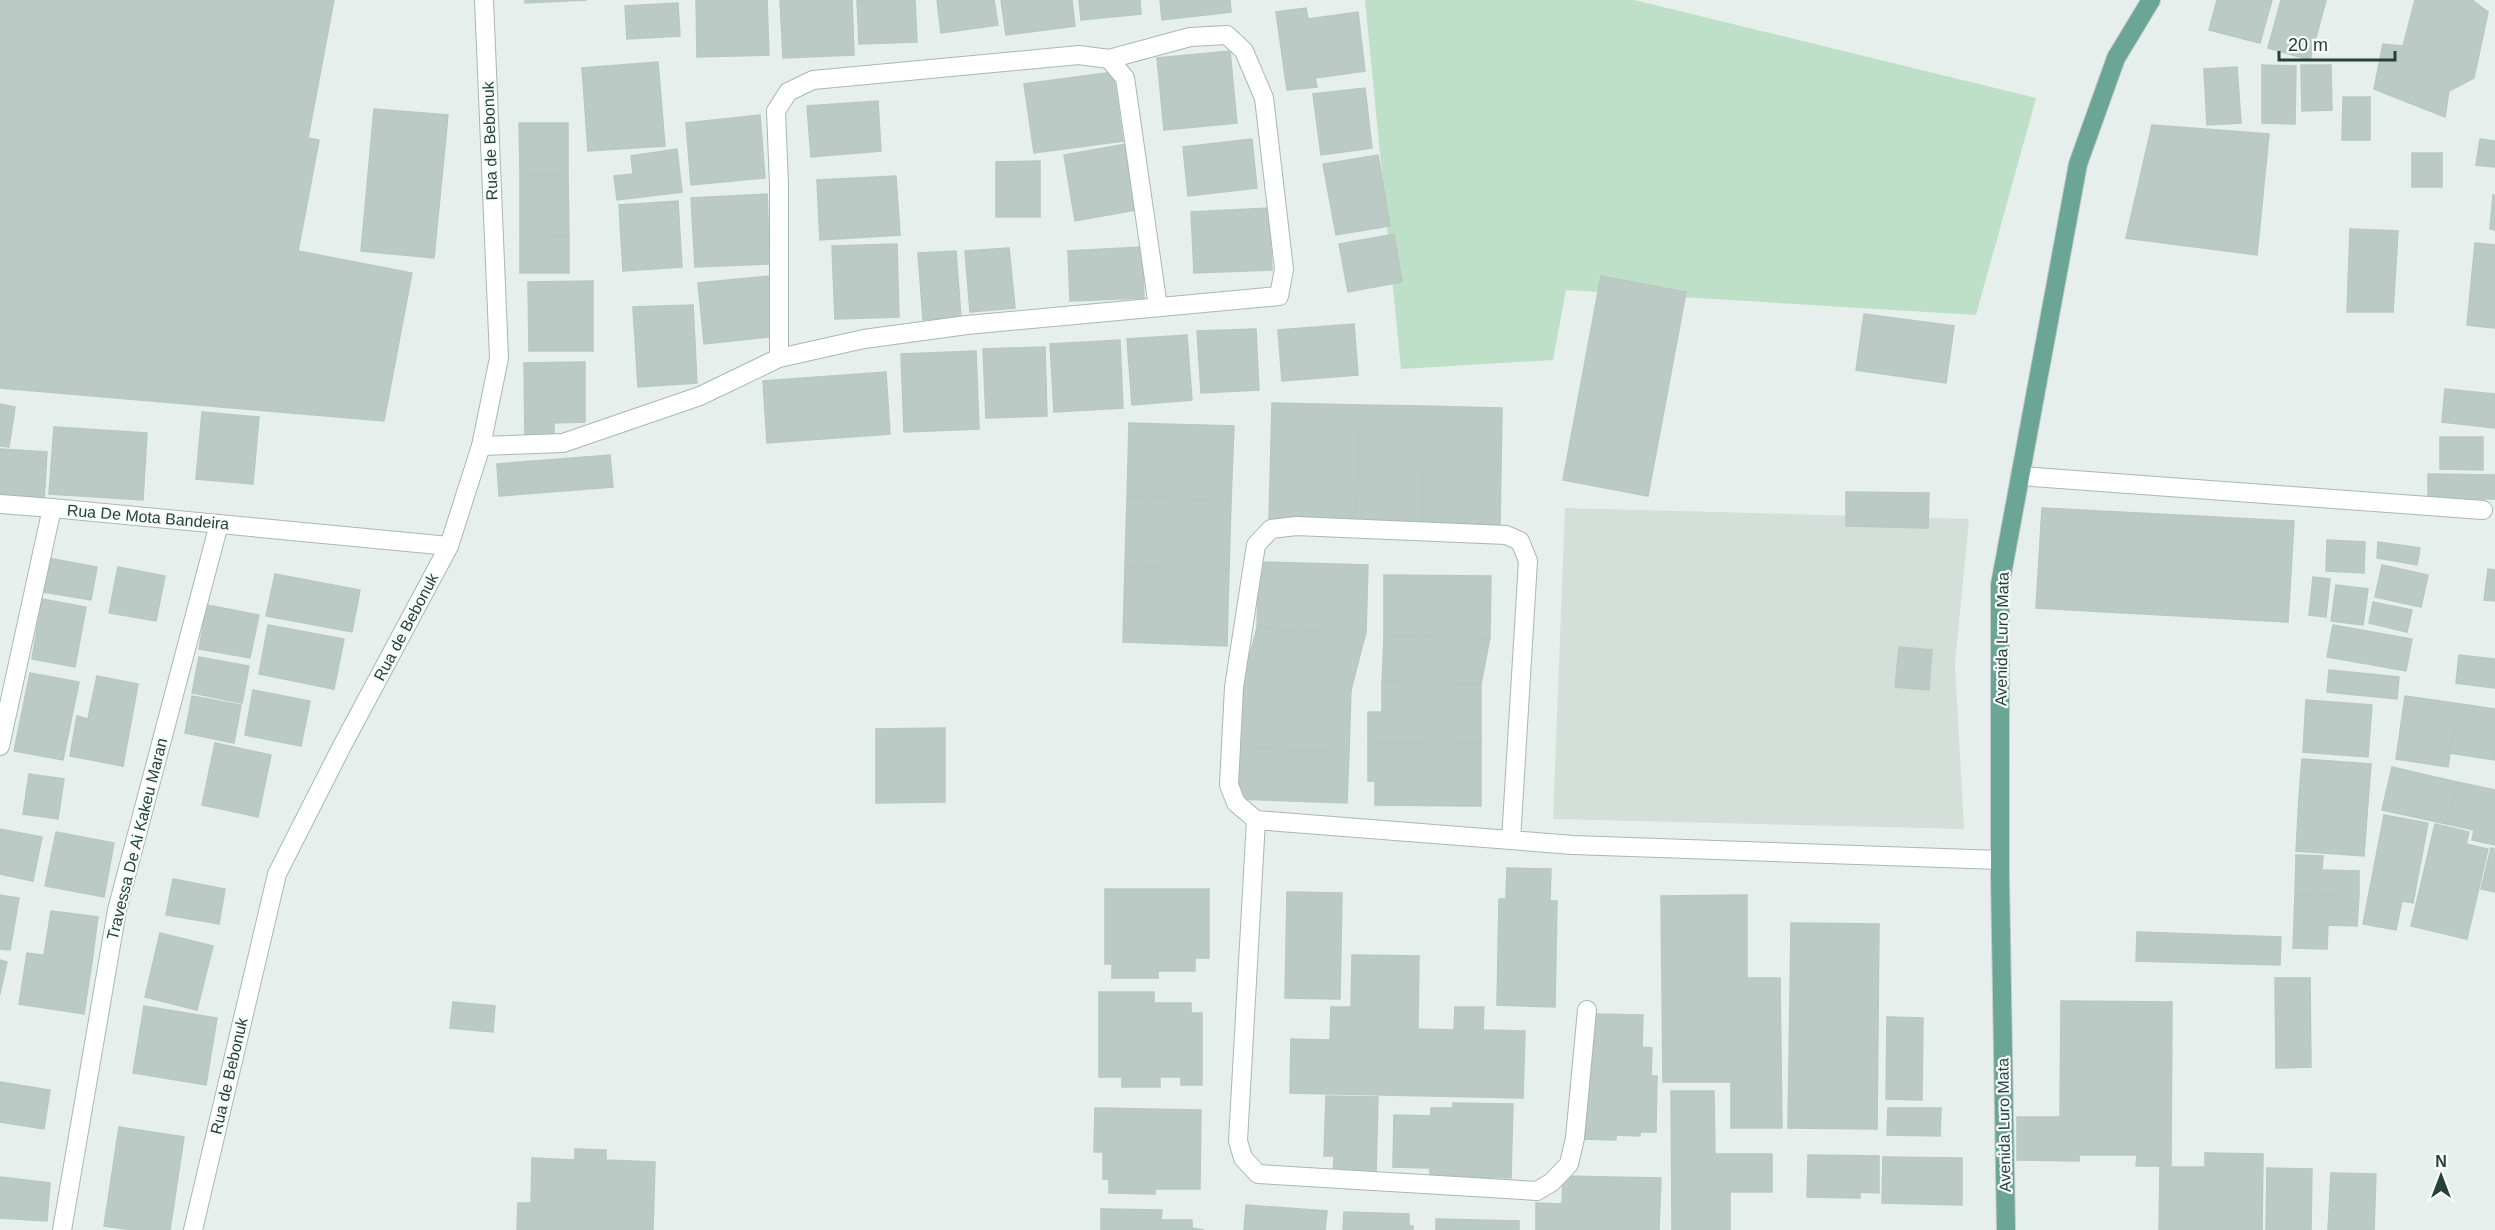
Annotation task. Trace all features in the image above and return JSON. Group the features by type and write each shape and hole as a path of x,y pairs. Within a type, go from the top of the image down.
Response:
{"main road":[{"name":"Avenida Luro Mata","path":"2006,1230 2000,860 2000,585 2078,164 2116,58 2151,0"}],"street":[{"name":"Rua de Bebonuk","path":"193,1230 277,874 342,746 449,546 481,446 499,358 484,0"},
{"path":"481,446 563,443 700,396 779,358 864,339 967,325 1279,296 1284,269 1264,98 1244,51 1227,35 1190,37 1109,59 1079,55 813,80 788,92 776,111 779,185 779,358"},
{"path":"1109,59 1125,78 1158,307"},
{"path":"2020,476 2482,510"},
{"path":"0,504 52,508"},
{"name":"Rua De Mota Bandeira","path":"0,746 52,508 449,546"},
{"name":"Travessa De Ai Kakeu Maran","path":"62,1230 117,910 219,524"},
{"path":"1511,840 1528,561 1520,541 1506,535 1296,526 1271,529 1256,545 1234,687 1229,785 1236,803 1256,820 1573,845 2000,860"},
{"path":"1256,820 1238,1141 1243,1158 1258,1174 1538,1191 1569,1164 1575,1138 1587,1010"}],"shaded area":[{"path":"1565,508 1969,519 1955,664 1964,829 1553,819"}],"green space":[{"path":"1365,0 1634,0 2036,98 1976,315 1566,290 1553,360 1401,369"}],"building":[{"path":"0,0 334,0 308,138 319,140 298,251 412,273 384,421 0,388"},
{"path":"525,0 587,0 525,3"},
{"path":"696,0 767,0 769,55 697,57"},
{"path":"780,0 852,0 854,55 783,58"},
{"path":"857,0 915,0 917,42 859,44"},
{"path":"937,0 994,0 998,25 941,33"},
{"path":"1001,0 1072,0 1075,26 1006,35"},
{"path":"1079,0 1140,0 1141,14 1081,20"},
{"path":"1160,0 1230,0 1231,12 1162,20"},
{"path":"2217,0 2272,0 2260,43 2209,30"},
{"path":"2281,0 2326,0 2310,60 2268,48"},
{"path":"2415,0 2472,0 2488,12 2474,78 2449,91 2445,117 2374,89 2383,44 2403,46"},
{"path":"678,3 680,36 627,39 625,6"},
{"path":"1306,8 1308,19 1358,12 1365,71 1315,78 1317,87 1287,90 1276,12"},
{"path":"1230,51 1237,123 1164,130 1157,58"},
{"path":"658,62 665,146 588,151 582,68"},
{"path":"2262,65 2296,66 2295,124 2262,123"},
{"path":"2301,65 2331,65 2332,110 2302,111"},
{"path":"2237,67 2241,123 2207,125 2204,69"},
{"path":"1113,72 1123,141 1034,153 1024,84"},
{"path":"1365,88 1372,148 1321,155 1313,94"},
{"path":"2343,97 2370,97 2370,140 2342,140"},
{"path":"878,101 881,151 811,157 807,106"},
{"path":"374,109 448,115 434,258 361,251"},
{"path":"760,115 765,178 691,185 686,123"},
{"path":"519,123 568,123 568,173 520,173"},
{"path":"2152,125 2269,134 2257,255 2126,238"},
{"path":"1252,139 1257,188 1188,196 1183,147"},
{"path":"2480,139 2495,141 2495,167 2476,165"},
{"path":"1131,143 1142,209 1075,221 1064,155"},
{"path":"677,149 682,192 617,200 614,176 633,174 631,156"},
{"path":"2412,153 2442,153 2442,187 2412,187"},
{"path":"1378,155 1390,226 1336,235 1323,164"},
{"path":"1040,161 1040,217 996,217 996,162"},
{"path":"520,173 568,173 569,236 520,237"},
{"path":"896,176 900,235 820,240 817,180"},
{"path":"767,194 770,264 695,267 691,198"},
{"path":"2493,195 2495,195 2495,230 2490,229"},
{"path":"678,201 682,267 623,271 619,205"},
{"path":"1269,208 1272,270 1194,273 1191,212"},
{"path":"2350,229 2398,231 2393,312 2347,312"},
{"path":"1394,234 1402,282 1348,292 1339,244"},
{"path":"569,236 569,273 520,273 520,237"},
{"path":"2475,243 2495,245 2495,328 2467,325"},
{"path":"897,244 899,317 835,319 832,246"},
{"path":"1142,247 1144,298 1070,301 1068,251"},
{"path":"1009,248 1015,308 970,312 965,251"},
{"path":"956,251 961,317 923,320 918,253"},
{"path":"770,276 777,336 704,344 698,283"},
{"path":"1601,276 1686,292 1648,496 1563,480"},
{"path":"593,281 593,351 529,351 528,282"},
{"path":"693,305 697,383 638,387 633,307"},
{"path":"1864,314 1954,326 1946,383 1856,370"},
{"path":"1354,324 1358,375 1282,381 1278,330"},
{"path":"1256,329 1259,390 1201,393 1197,331"},
{"path":"1187,335 1192,400 1132,405 1127,339"},
{"path":"1120,340 1123,408 1054,412 1050,344"},
{"path":"1045,347 1047,416 986,418 983,349"},
{"path":"976,351 979,429 904,432 901,354"},
{"path":"585,362 585,422 554,423 554,440 525,441 524,363"},
{"path":"886,372 890,434 767,443 763,381"},
{"path":"2445,389 2495,394 2495,428 2442,422"},
{"path":"1272,403 1359,405 1356,522 1269,520"},
{"path":"0,404 15,407 9,447 0,446"},
{"path":"1359,405 1424,406 1421,523 1356,522"},
{"path":"1424,406 1502,408 1500,525 1421,523"},
{"path":"202,412 259,417 253,484 196,479"},
{"path":"1129,423 1234,426 1231,501 1127,498"},
{"path":"54,427 147,433 143,500 49,494"},
{"path":"2440,437 2483,437 2483,470 2440,469"},
{"path":"0,449 47,452 44,501 0,499"},
{"path":"610,455 613,487 499,496 497,464"},
{"path":"2428,474 2495,475 2494,499 2428,499"},
{"path":"1846,492 1929,493 1928,528 1846,526"},
{"path":"1127,498 1231,501 1229,569 1125,565"},
{"path":"2042,508 2294,521 2288,622 2036,608"},
{"path":"2327,540 2365,542 2364,573 2326,571"},
{"path":"2378,542 2420,548 2417,565 2377,558"},
{"path":"48,558 97,567 91,600 42,592"},
{"path":"1259,562 1368,565 1366,632 1257,628"},
{"path":"1125,565 1229,569 1227,646 1123,642"},
{"path":"2382,565 2428,575 2421,607 2375,597"},
{"path":"118,567 165,576 156,621 109,613"},
{"path":"2488,569 2495,570 2495,601 2484,600"},
{"path":"275,574 360,590 352,632 266,616"},
{"path":"1384,575 1491,576 1490,637 1384,636"},
{"path":"2313,577 2330,579 2326,617 2309,615"},
{"path":"2336,585 2368,589 2363,625 2331,621"},
{"path":"42,599 86,607 75,667 32,659"},
{"path":"2373,602 2412,610 2407,632 2369,623"},
{"path":"207,605 259,615 250,658 199,649"},
{"path":"268,625 344,639 334,689 259,674"},
{"path":"2333,625 2412,639 2406,671 2327,657"},
{"path":"1257,628 1366,632 1351,690 1241,687"},
{"path":"1384,636 1490,637 1481,684 1382,683"},
{"path":"1899,647 1932,650 1929,690 1895,687"},
{"path":"2459,655 2495,659 2495,688 2456,683"},
{"path":"199,657 249,666 242,703 192,693"},
{"path":"2329,670 2399,677 2397,699 2327,692"},
{"path":"30,673 79,682 63,760 14,751"},
{"path":"97,676 138,684 123,766 70,756 77,716 88,719"},
{"path":"1382,683 1481,684 1481,742 1368,741 1368,712 1382,712"},
{"path":"1241,687 1351,690 1349,751 1239,747"},
{"path":"253,690 310,701 301,746 245,735"},
{"path":"192,696 241,705 234,743 185,733"},
{"path":"2405,696 2474,706 2472,721 2455,719 2448,767 2396,759"},
{"path":"2306,700 2372,705 2368,757 2303,752"},
{"path":"2474,706 2495,709 2495,760 2450,753 2455,719 2472,721"},
{"path":"945,728 945,802 876,803 876,729"},
{"path":"1368,741 1481,742 1481,806 1375,805 1375,781 1368,781"},
{"path":"215,743 271,755 258,817 202,805"},
{"path":"1239,747 1349,751 1347,803 1238,799"},
{"path":"2302,759 2371,764 2368,802 2299,798"},
{"path":"2392,767 2457,782 2447,824 2382,810"},
{"path":"29,774 64,779 58,819 23,814"},
{"path":"2457,782 2495,790 2495,845 2472,840 2474,830 2447,824"},
{"path":"2299,798 2368,802 2364,856 2296,851"},
{"path":"2384,815 2428,823 2413,903 2402,901 2396,930 2363,924"},
{"path":"2435,824 2469,832 2466,844 2488,849 2467,939 2411,926"},
{"path":"0,829 42,837 33,881 0,874"},
{"path":"56,832 114,843 104,897 45,886"},
{"path":"2491,848 2495,849 2495,892 2481,889"},
{"path":"2296,855 2323,856 2322,870 2359,871 2359,895 2295,893"},
{"path":"1507,868 1551,869 1550,901 1557,901 1555,1007 1497,1005 1499,899 1506,899"},
{"path":"173,879 225,889 219,924 166,915"},
{"path":"1105,889 1209,889 1209,958 1195,958 1195,971 1158,971 1158,978 1112,978 1112,964 1105,964"},
{"path":"1287,892 1342,893 1340,999 1285,998"},
{"path":"2295,893 2359,895 2357,926 2328,925 2327,949 2293,948"},
{"path":"0,895 19,898 10,950 0,949"},
{"path":"1747,895 1747,978 1780,978 1782,1128 1731,1128 1731,1082 1663,1082 1661,896"},
{"path":"51,911 98,917 92,962 44,955"},
{"path":"1791,923 1879,924 1877,1129 1788,1128"},
{"path":"2137,932 2281,937 2280,965 2136,961"},
{"path":"160,933 213,946 197,1010 145,997"},
{"path":"27,953 92,962 84,1014 19,1004"},
{"path":"1352,955 1419,956 1418,1029 1454,1030 1455,1007 1484,1007 1483,1030 1525,1031 1523,1098 1290,1093 1291,1039 1330,1040 1331,1007 1351,1007"},
{"path":"0,960 7,962 0,994"},
{"path":"2275,978 2310,978 2311,1067 2276,1068"},
{"path":"1099,992 1154,992 1154,1003 1191,1003 1191,1013 1202,1013 1202,1085 1181,1085 1181,1077 1160,1077 1160,1087 1122,1087 1122,1077 1099,1077"},
{"path":"2061,1001 2172,1002 2171,1166 2136,1166 2137,1155 2079,1155 2079,1161 2017,1160 2017,1117 2060,1117"},
{"path":"453,1002 495,1006 493,1032 450,1028"},
{"path":"144,1006 217,1018 206,1085 133,1073"},
{"path":"1590,1014 1643,1015 1642,1047 1652,1048 1651,1076 1657,1076 1656,1132 1640,1132 1640,1136 1616,1135 1616,1140 1581,1139"},
{"path":"1887,1017 1923,1018 1922,1100 1886,1099"},
{"path":"0,1082 50,1090 44,1129 0,1122"},
{"path":"1671,1091 1714,1091 1715,1154 1772,1154 1772,1192 1730,1192 1730,1230 1672,1230"},
{"path":"1326,1096 1378,1097 1376,1178 1333,1176 1334,1156 1324,1156"},
{"path":"1453,1103 1513,1104 1511,1178 1430,1176 1430,1168 1393,1167 1394,1115 1431,1116 1431,1108 1453,1108"},
{"path":"1095,1108 1201,1110 1200,1189 1155,1189 1155,1194 1109,1193 1109,1179 1103,1179 1103,1152 1094,1152"},
{"path":"1888,1108 1941,1108 1940,1136 1887,1135"},
{"path":"119,1127 184,1137 170,1230 133,1230 104,1226"},
{"path":"575,1149 606,1150 606,1160 655,1162 653,1230 517,1230 518,1203 531,1203 532,1158 575,1160"},
{"path":"2205,1153 2263,1154 2262,1230 2159,1230 2160,1167 2205,1167"},
{"path":"1808,1155 1879,1156 1879,1193 1860,1192 1860,1198 1807,1197"},
{"path":"1883,1157 1962,1158 1962,1205 1882,1203"},
{"path":"2267,1168 2312,1169 2311,1230 2266,1230"},
{"path":"2331,1173 2376,1174 2374,1230 2328,1230"},
{"path":"1563,1176 1661,1178 1659,1230 1536,1230 1536,1203 1562,1204"},
{"path":"0,1177 50,1183 47,1221 0,1218"},
{"path":"1246,1205 1327,1211 1325,1230 1244,1230"},
{"path":"1101,1209 1162,1210 1161,1220 1192,1220 1192,1228 1204,1230 1101,1230"},
{"path":"1344,1212 1409,1214 1409,1226 1413,1226 1413,1230 1343,1230"},
{"path":"1436,1219 1519,1221 1519,1230 1436,1230"}]}
